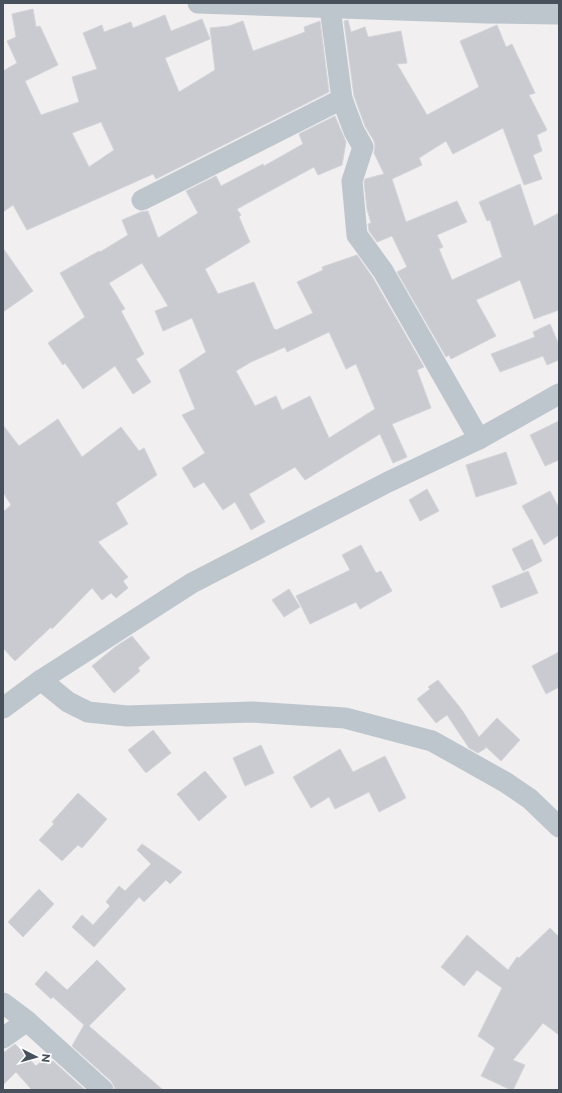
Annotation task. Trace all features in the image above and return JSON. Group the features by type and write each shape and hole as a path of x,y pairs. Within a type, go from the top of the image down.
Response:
{"street":[{"path":"198,3 486,13 548,10"},
{"path":"330,8 342,99 354,130 363,147 352,181 358,235 383,271 479,439"},
{"path":"142,200 342,99"},
{"path":"3,708 41,680 192,583 388,482 479,439 559,394"},
{"path":"41,680 68,702 88,712 127,716 252,712 345,718 432,741 505,782 530,799 559,827"},
{"path":"3,1003 26,1020 103,1090"},
{"path":"3,1038 26,1020"}],"building":[{"path":"33,9 36,27 40,26 58,65 25,81 41,115 79,102 72,77 97,69 83,33 102,25 104,32 131,22 133,28 165,15 171,31 202,19 210,39 165,58 179,92 215,70 210,28 229,26 243,21 253,51 305,32 304,27 320,21 329,92 156,179 153,174 27,230 13,205 3,212 3,71 17,63 7,41 16,37 12,14","holes":["101,122 114,150 89,167 72,133"]},
{"path":"348,20 351,32 365,27 368,37 401,31 407,63 397,64 427,115 479,87 460,41 497,25 506,47 512,44 535,93 529,95 547,130 537,135 542,151 533,155 542,179 524,185 503,128 453,154 446,141 419,158 422,165 392,179 406,222 457,201 467,222 437,235 443,247 439,249 452,280 502,257 490,220 487,221 479,202 520,184 534,226 559,213 559,310 534,319 520,280 476,300 496,336 451,359 449,355 446,357 397,272 407,267 392,236 377,242 369,231 368,224 371,223 367,209 364,182 365,179 384,174 374,153 374,141 365,126 354,96 344,21"},
{"path":"335,116 346,142 342,165 318,175 314,167 237,209 241,215 239,217 250,242 205,269 218,294 254,282 274,329 276,330 313,313 297,282 323,270 322,267 357,255 373,278 424,367 417,370 431,408 392,424 407,457 393,463 380,434 305,480 295,467 249,494 265,522 251,530 235,502 223,510 204,482 194,488 182,468 205,453 182,415 195,409 179,370 206,352 192,318 163,331 155,311 168,306 142,263 109,283 125,309 121,311 144,354 136,359 151,382 133,394 115,366 83,389 65,363 63,365 48,343 85,317 60,273 128,235 122,220 141,212 148,211 158,238 198,213 186,191 216,176 221,186 263,164 264,166 303,144 299,134","holes":["329,332 346,369 356,364 375,409 329,438 310,396 282,410 276,396 255,406 236,371 251,362 285,347 287,352"]},
{"path":"3,248 33,291 3,312"},
{"path":"550,324 559,345 559,360 547,365 543,356 500,372 491,354 535,337 533,332"},
{"path":"58,419 82,457 121,427 139,451 144,448 157,475 116,503 128,524 98,542 128,577 123,581 128,588 116,598 111,593 102,600 92,588 52,629 51,627 15,661 3,648 3,512 11,505 3,492 3,425 19,446"},
{"path":"559,421 559,460 545,466 530,435"},
{"path":"506,452 517,484 476,497 466,465"},
{"path":"427,489 439,511 420,521 409,500"},
{"path":"550,491 559,508 559,535 544,545 522,506"},
{"path":"532,539 542,561 523,571 512,549"},
{"path":"361,545 376,573 381,571 392,591 360,609 356,602 310,624 296,596 350,570 342,555"},
{"path":"528,571 538,593 501,608 492,586"},
{"path":"289,589 300,607 284,617 272,600"},
{"path":"132,636 150,658 138,668 140,671 114,693 92,666 115,647"},
{"path":"559,652 559,687 546,694 532,666"},
{"path":"438,680 462,710 479,737 497,718 520,740 501,761 485,746 486,748 478,753 469,748 447,715 436,723 417,699 430,689 428,687"},
{"path":"153,730 171,753 146,773 128,750"},
{"path":"261,745 274,773 245,786 233,758"},
{"path":"340,749 353,772 385,756 406,798 379,812 369,792 335,809 329,797 311,808 293,777"},
{"path":"205,771 227,797 199,821 177,794"},
{"path":"78,793 107,819 82,848 78,845 62,861 39,840 54,824 52,822"},
{"path":"142,844 182,872 170,884 166,880 144,902 139,897 94,947 72,927 82,915 93,925 110,906 106,902 119,886 125,891 151,864 137,850"},
{"path":"39,889 54,904 23,937 8,922"},
{"path":"550,928 559,937 559,1035 543,1023 513,1060 525,1065 513,1090 511,1090 481,1076 495,1048 478,1036 502,988 477,970 464,986 441,967 467,935 508,970 517,957 519,958"},
{"path":"97,960 126,989 89,1026 163,1090 115,1090 111,1081 72,1046 84,1025 53,997 51,999 35,984 46,971 67,990"},
{"path":"15,1044 36,1066 44,1059 48,1065 53,1061 85,1090 32,1090 16,1072 3,1085 3,1053"}]}
